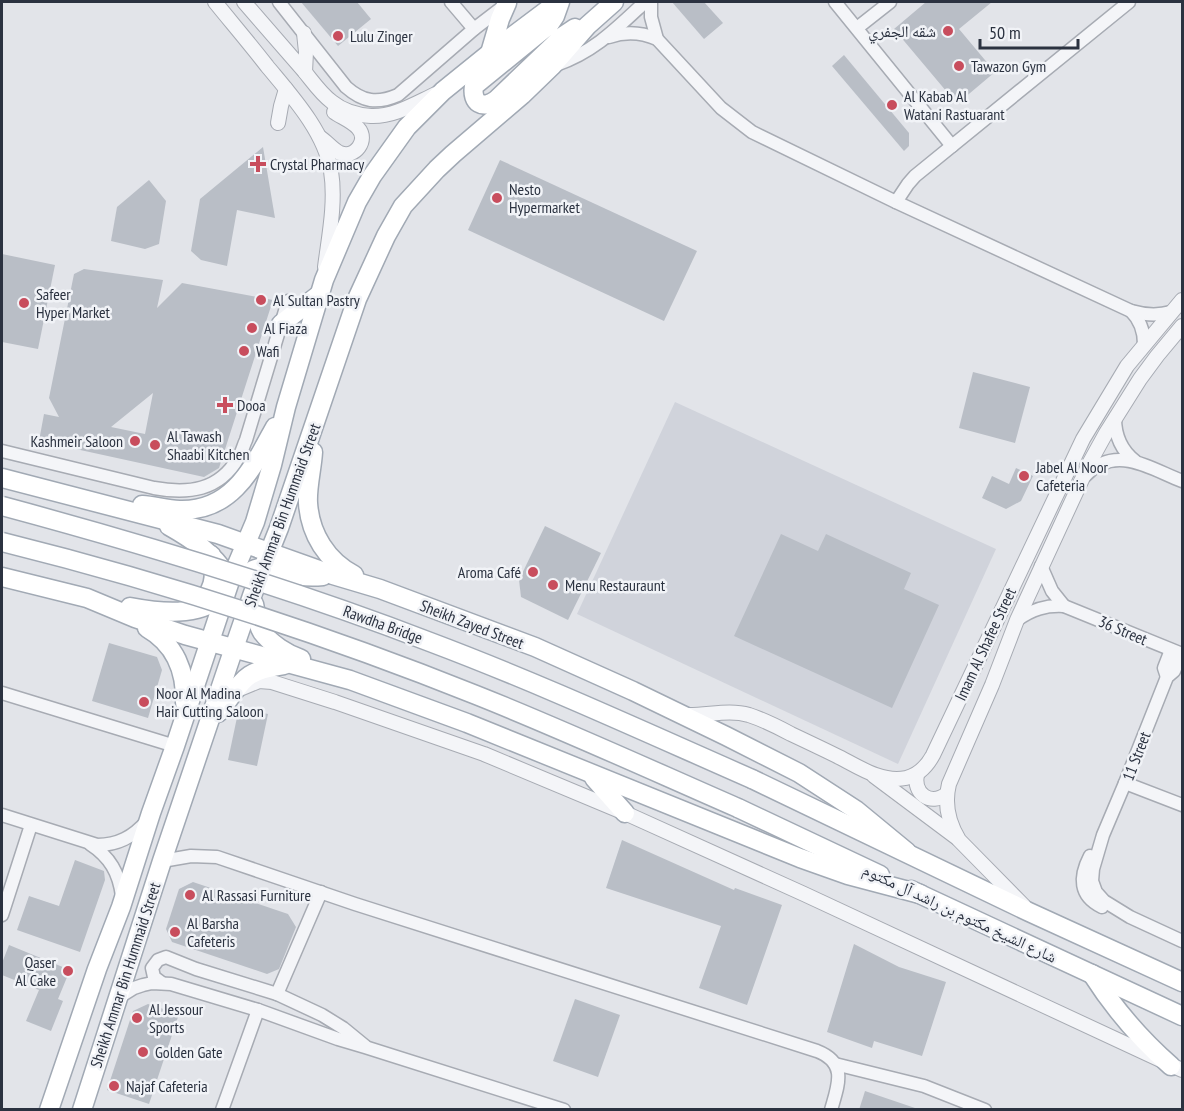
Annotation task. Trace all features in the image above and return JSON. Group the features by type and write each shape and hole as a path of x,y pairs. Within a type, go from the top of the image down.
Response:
{"main road":[{"path":"490,53 500,19 508,2"},
{"path":"559,2 555,16 549,25 474,86 473,94 476,101 482,105 490,105 563,36 577,27 587,26"},
{"name":"Sheikh Ammar Bin Hummaid Street","path":"82,1110 241,626 254,599 257,556 255,522 322,287 357,202 372,176 407,127 443,91 559,2"},
{"name":"Sheikh Ammar Bin Hummaid Street","path":"49,1110 229,588 279,528 357,299 386,236 403,206 418,188 453,153 522,95 552,66 587,26 614,2"},
{"path":"281,324 322,287"},
{"path":"80,498 179,510 193,509 220,501 242,482 260,456 286,407"},
{"path":"314,426 314,452 308,502 310,519 316,536 325,550 349,573 380,589"},
{"name":"Sheikh Zayed Street","path":"2,478 151,518 198,528 257,556 380,589 535,647 603,677 799,773 856,810 907,852"},
{"name":"Rawdha Bridge","path":"2,506 192,560 365,617 544,687 752,779"},
{"path":"151,518 182,534 211,554 221,567 240,611 241,626"},
{"name":"Rawdha Bridge","path":"2,542 160,585 252,613 365,652 522,714 738,808"},
{"path":"192,611 207,597 213,583 214,567 211,554"},
{"path":"2,577 87,598 150,611 170,612 192,611 207,607 229,588 257,556 286,572 309,577 333,575"},
{"path":"286,572 274,573 264,580 254,599 258,624 262,631 281,649 293,656 350,680 467,723 824,867 920,894"},
{"path":"36,586 147,628 164,639 176,657 184,683 184,717"},
{"path":"87,598 159,627 350,680"},
{"path":"209,724 239,684 254,672 292,664"},
{"path":"591,774 625,813"},
{"name":"شارع الشيخ مكتوم بن راشد آل مكتوم","path":"752,779 1029,912 1182,982"},
{"name":"شارع الشيخ مكتوم بن راشد آل مكتوم","path":"738,808 1182,1016"},
{"path":"1092,974 1128,1024 1148,1046 1177,1068"}],"street":[{"path":"215,2 286,89 318,134 326,151 333,186 322,287"},
{"path":"244,2 322,92 345,110 372,116 387,115 443,91"},
{"path":"279,2 346,87 365,99 376,101 398,95 508,2"},
{"path":"451,2 474,29"},
{"path":"552,66 576,57 602,41 645,2"},
{"path":"651,2 651,18 657,39"},
{"path":"835,2 952,146"},
{"path":"857,28 890,2"},
{"path":"896,202 915,176 1129,2"},
{"path":"602,41 620,33 629,32 657,39 721,108 765,139 1131,310 1147,315 1171,312"},
{"path":"304,33 305,72"},
{"path":"279,44 300,78 317,99 357,126 362,140 354,152 347,154 334,149 318,134"},
{"path":"278,123 286,89"},
{"name":"Imam Al Shafee Street","path":"917,774 933,755 1083,439 1118,379 1144,344 1182,300"},
{"path":"2,451 174,492 194,491 212,484 227,473 239,458 288,302"},
{"path":"1131,310 1143,329 1144,344"},
{"name":"Imam Al Shafee Street","path":"1029,912 959,840 949,818 947,794 953,774 988,695 1017,620 1098,447 1146,371 1182,326"},
{"path":"1115,418 1115,428 1121,445 1130,458 1182,481"},
{"path":"1083,478 1101,463 1120,459 1136,462"},
{"path":"1041,566 1052,591 1064,606"},
{"path":"1017,620 1043,607 1064,606"},
{"name":"36 Street","path":"1064,606 1178,653"},
{"name":"11 Street","path":"1178,653 1164,668 1167,677 1125,783 1103,835 1091,854 1082,879 1088,897 1098,905 1182,941"},
{"path":"225,704 244,686 259,681 272,682 484,754 625,813 1177,1068"},
{"path":"2,693 175,746"},
{"path":"680,714 749,715 773,725 869,773 959,840"},
{"path":"869,773 893,779 917,774 916,786 924,796 936,799 947,794"},
{"path":"1125,783 1182,805"},
{"path":"89,844 112,844 126,839 140,829 151,813"},
{"path":"2,815 98,849 112,865 120,885 121,906"},
{"path":"2,915 31,825"},
{"path":"162,861 191,856 217,857 817,1051 825,1054 835,1064 840,1080 831,1110"},
{"path":"277,994 321,892"},
{"path":"162,983 154,977 152,968 158,960 166,957 196,969 277,994 322,1015 343,1028 365,1047"},
{"path":"118,998 143,985 162,983 182,986 347,1042 564,1110"},
{"path":"222,1110 258,1011"},
{"path":"835,1064 924,1086 985,1110"}],"shaded area":[{"path":"675,402 996,549 898,764 577,614"}],"building":[{"path":"301,2 357,2 371,19 338,46"},
{"path":"672,2 704,2 723,23 704,39"},
{"path":"926,2 992,2 959,29 995,72 957,104 894,29"},
{"path":"844,55 909,133 909,146 904,151 832,66"},
{"path":"263,147 275,218 237,210 227,266 201,260 191,251 200,199"},
{"path":"500,160 697,251 664,321 468,230"},
{"path":"149,180 166,201 159,244 145,249 111,241 117,207"},
{"name":"Safeer Hyper Market","path":"2,254 55,265 38,349 2,342"},
{"path":"84,269 163,280 157,308 182,283 273,300 219,468 204,477 39,441 44,414 59,417 49,398 74,274","holes":["153,393 145,434 111,427"]},
{"path":"973,372 1030,387 1015,443 959,428"},
{"path":"1016,468 1033,476 1021,501 1006,509 982,498 992,476 1009,484"},
{"path":"545,526 601,553 568,620 521,597 519,580"},
{"path":"781,534 818,551 826,534 911,573 904,589 939,605 892,708 734,636"},
{"path":"109,643 157,657 162,670 148,718 92,701"},
{"path":"239,708 268,714 257,766 228,760"},
{"path":"622,840 734,890 735,888 782,905 747,1005 699,988 721,926 606,888"},
{"path":"75,860 104,871 105,880 80,952 17,930 29,896 59,906"},
{"path":"193,882 288,914 296,927 279,969 267,974 172,942 166,929 179,889"},
{"path":"854,944 899,967 946,982 922,1056 874,1041 872,1048 827,1032"},
{"path":"9,945 70,970 58,999 63,1001 51,1031 26,1021 39,990 2,975 2,963"},
{"path":"575,999 620,1015 598,1077 553,1061"},
{"name":"Golden Gate","path":"148,1004 179,1014 149,1104 107,1090 133,1011"},
{"path":"865,1091 915,1108 915,1110 859,1110"}],"place":[{"name":"شقه الجفري","path":"948,31"},
{"name":"Lulu Zinger","path":"338,36"},
{"name":"Tawazon Gym","path":"959,66"},
{"name":"Al Kabab Al Watani Rastuarant","path":"892,105"},
{"name":"Crystal Pharmacy","path":"258,164"},
{"name":"Nesto Hypermarket","path":"497,198"},
{"name":"Al Sultan Pastry","path":"261,300"},
{"name":"Safeer Hyper Market","path":"24,303"},
{"name":"Al Fiaza","path":"252,328"},
{"name":"Wafi","path":"244,351"},
{"name":"Dooa","path":"225,405"},
{"name":"Kashmeir Saloon","path":"135,441"},
{"name":"Al Tawash Shaabi Kitchen","path":"155,445"},
{"name":"Jabel Al Noor Cafeteria","path":"1024,476"},
{"name":"Aroma Café","path":"533,572"},
{"name":"Menu Restauraunt","path":"553,585"},
{"name":"Noor Al Madina Hair Cutting Saloon","path":"144,702"},
{"name":"Al Rassasi Furniture","path":"190,895"},
{"name":"Al Barsha Cafeteris","path":"175,932"},
{"name":"Qaser Al Cake","path":"68,971"},
{"name":"Al Jessour Sports","path":"137,1018"},
{"name":"Golden Gate","path":"143,1052"},
{"name":"Najaf Cafeteria","path":"114,1086"}]}
